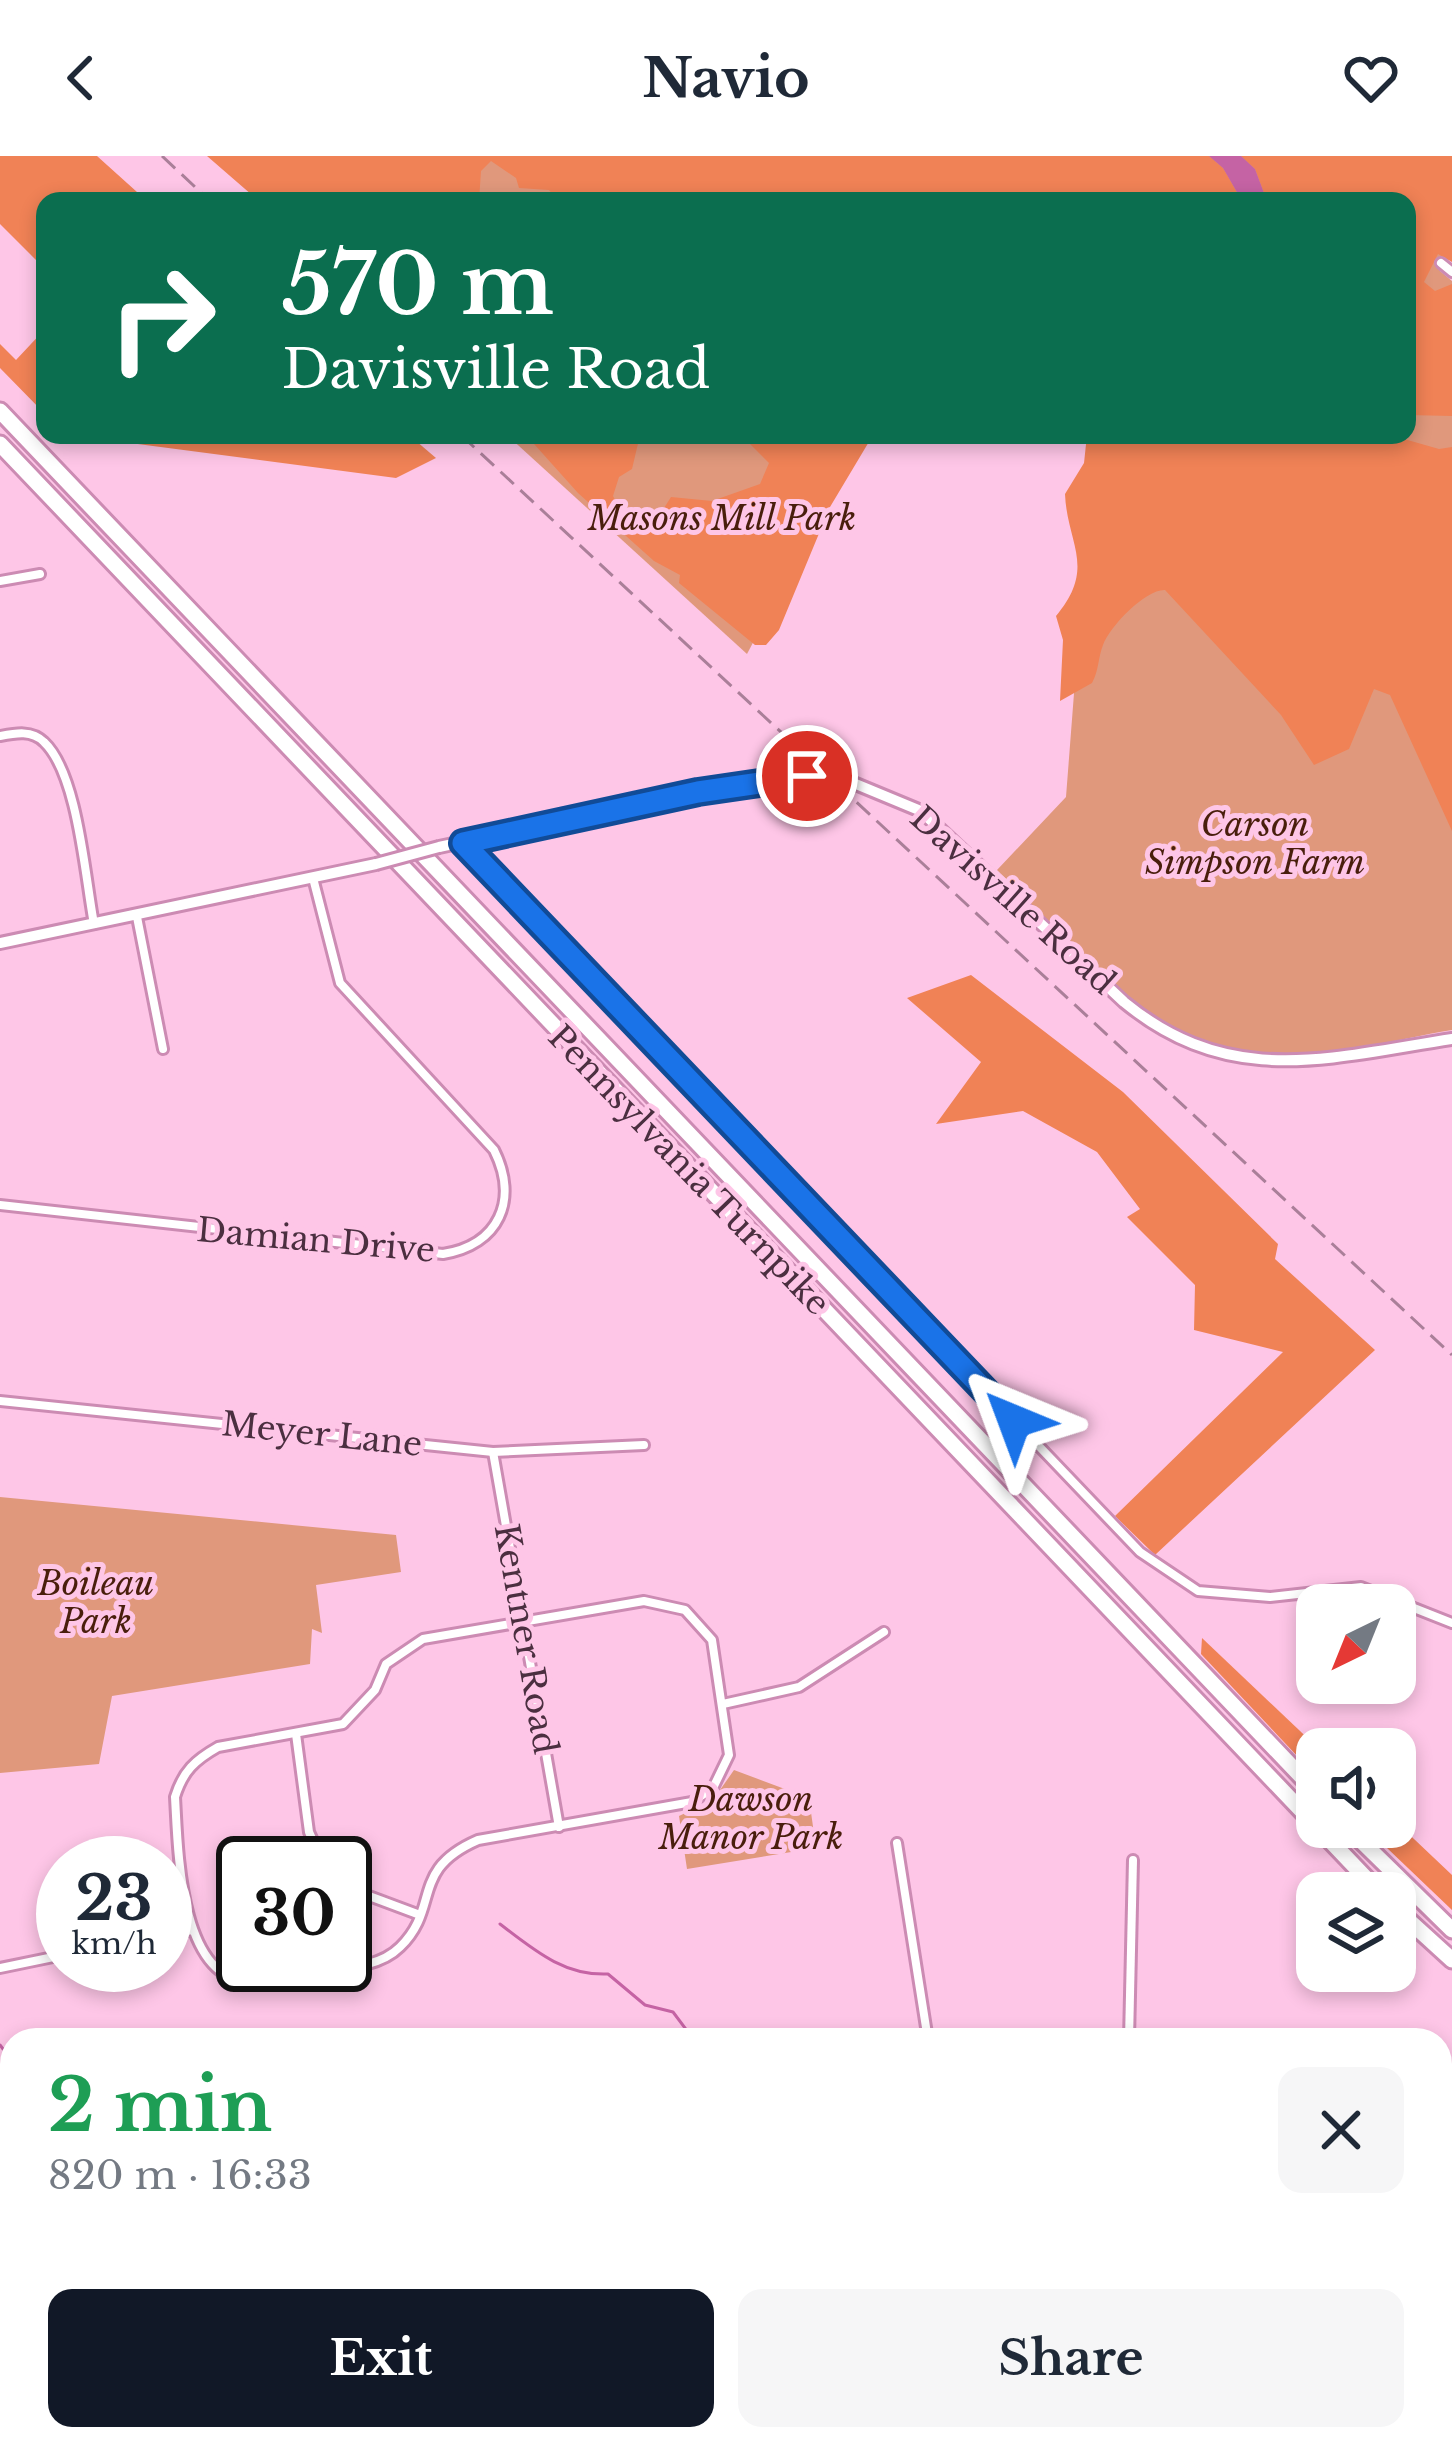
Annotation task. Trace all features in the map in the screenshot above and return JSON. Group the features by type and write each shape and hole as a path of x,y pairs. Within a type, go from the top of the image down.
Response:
{"highway":[{"name":"Pennsylvania Turnpike","path":"0,411 1296,1771"},
{"name":"Pennsylvania Turnpike","path":"0,444 1360,1872"},
{"path":"1368,1848 1452,1930"},
{"path":"1416,1927 1452,1960"}],"street":[{"path":"1441,263 1452,272"},
{"path":"0,580 40,574"},
{"path":"0,736 21,731 42,738 55,756 67,781 95,926"},
{"name":"Davisville Road","path":"0,943 698,792 807,776 851,782 922,811 1124,1002 1157,1029 1196,1048 1242,1060 1293,1062 1452,1039"},
{"path":"463,843 1140,1552 1198,1591 1270,1597 1361,1587 1452,1623"},
{"name":"Damian Drive","path":"0,1205 442,1254 464,1251 496,1226 506,1208 507,1185 494,1150 340,983 314,878"},
{"path":"137,916 163,1048"},
{"name":"Meyer Lane","path":"0,1401 493,1451 644,1445"},
{"name":"Kentner Road","path":"493,1451 560,1827"},
{"path":"178,1836 181,1778 218,1747 343,1724 375,1690 386,1664 423,1639 644,1601 670,1603 700,1623 712,1640 729,1755 713,1787 692,1802 478,1840 456,1850 435,1870 420,1915 400,1947 372,1964 247,1981 211,1964 192,1930"},
{"path":"723,1704 799,1687 884,1632"},
{"path":"296,1734 312,1836"},
{"path":"897,1843 926,2028"},
{"path":"1129,2028 1133,1860"},
{"path":"372,1897 420,1915"},
{"path":"0,1968 36,1961"}],"green space":[{"path":"0,156 97,156 137,192 36,192 36,260 0,224"},
{"path":"207,156 1209,156 1223,168 1237,192 551,192 519,188 516,178 491,161 481,171 480,192 249,192"},
{"name":"Carson Simpson Farm","path":"234,156 1452,156 1452,253 1440,271 1452,281 1452,1030 1308,1055 1261,1057 1221,1050 1184,1036 1115,988 997,870 1066,797 1093,444 1416,444 1416,192 273,192"},
{"path":"1241,156 1452,156 1452,262 1438,254 1424,282 1435,291 1452,284 1452,416 1416,415 1416,192 1264,192 1255,169"},
{"path":"36,339 36,405 0,368 0,344 16,360"},
{"path":"1416,442 1439,449 1452,447 1452,831 1390,695 1374,689 1349,749 1314,765 1281,715 1165,590 1148,596 1121,619 1103,645 1092,683 1060,701 1063,640 1056,616 1068,599 1077,569 1065,494 1084,463 1086,444"},
{"path":"137,444 420,444 436,458 396,478"},
{"name":"Masons Mill Park","path":"517,444 857,444 747,654"},
{"name":"Masons Mill Park","path":"534,444 638,444 632,469 619,477 613,496 626,513 645,520 659,516 671,497 712,501 760,484 769,463 750,444 868,444 830,507 779,630 766,645 755,645 679,583 680,575 654,561 578,493"},
{"path":"971,975 1123,1092 1278,1244 1275,1259 1375,1350 1155,1555 1115,1516 1283,1352 1194,1330 1195,1285 1127,1217 1140,1209 1097,1152 1023,1111 936,1124 981,1062 907,998"},
{"name":"Boileau Park","path":"0,1497 396,1535 401,1572 316,1585 322,1633 312,1629 310,1664 112,1696 99,1764 0,1773"},
{"path":"1202,1638 1297,1728 1296,1755 1201,1654"},
{"name":"Dawson Manor Park","path":"734,1770 809,1798 816,1848 687,1869 679,1816 713,1800"},
{"path":"1416,1841 1452,1875 1452,1910 1416,1872 1387,1848 1416,1848"}],"shaded area":[{"path":"1209,156 1241,156 1255,169 1264,192 1237,192 1223,168"}],"waterway":[{"path":"500,1924 550,1960 577,1971 608,1974 645,2005 673,2012 685,2028"}],"railway":[{"path":"162,156 200,192"},
{"path":"471,444 1452,1355"}],"route":[{"path":"807,776 698,792 463,843 1014,1421"}]}
